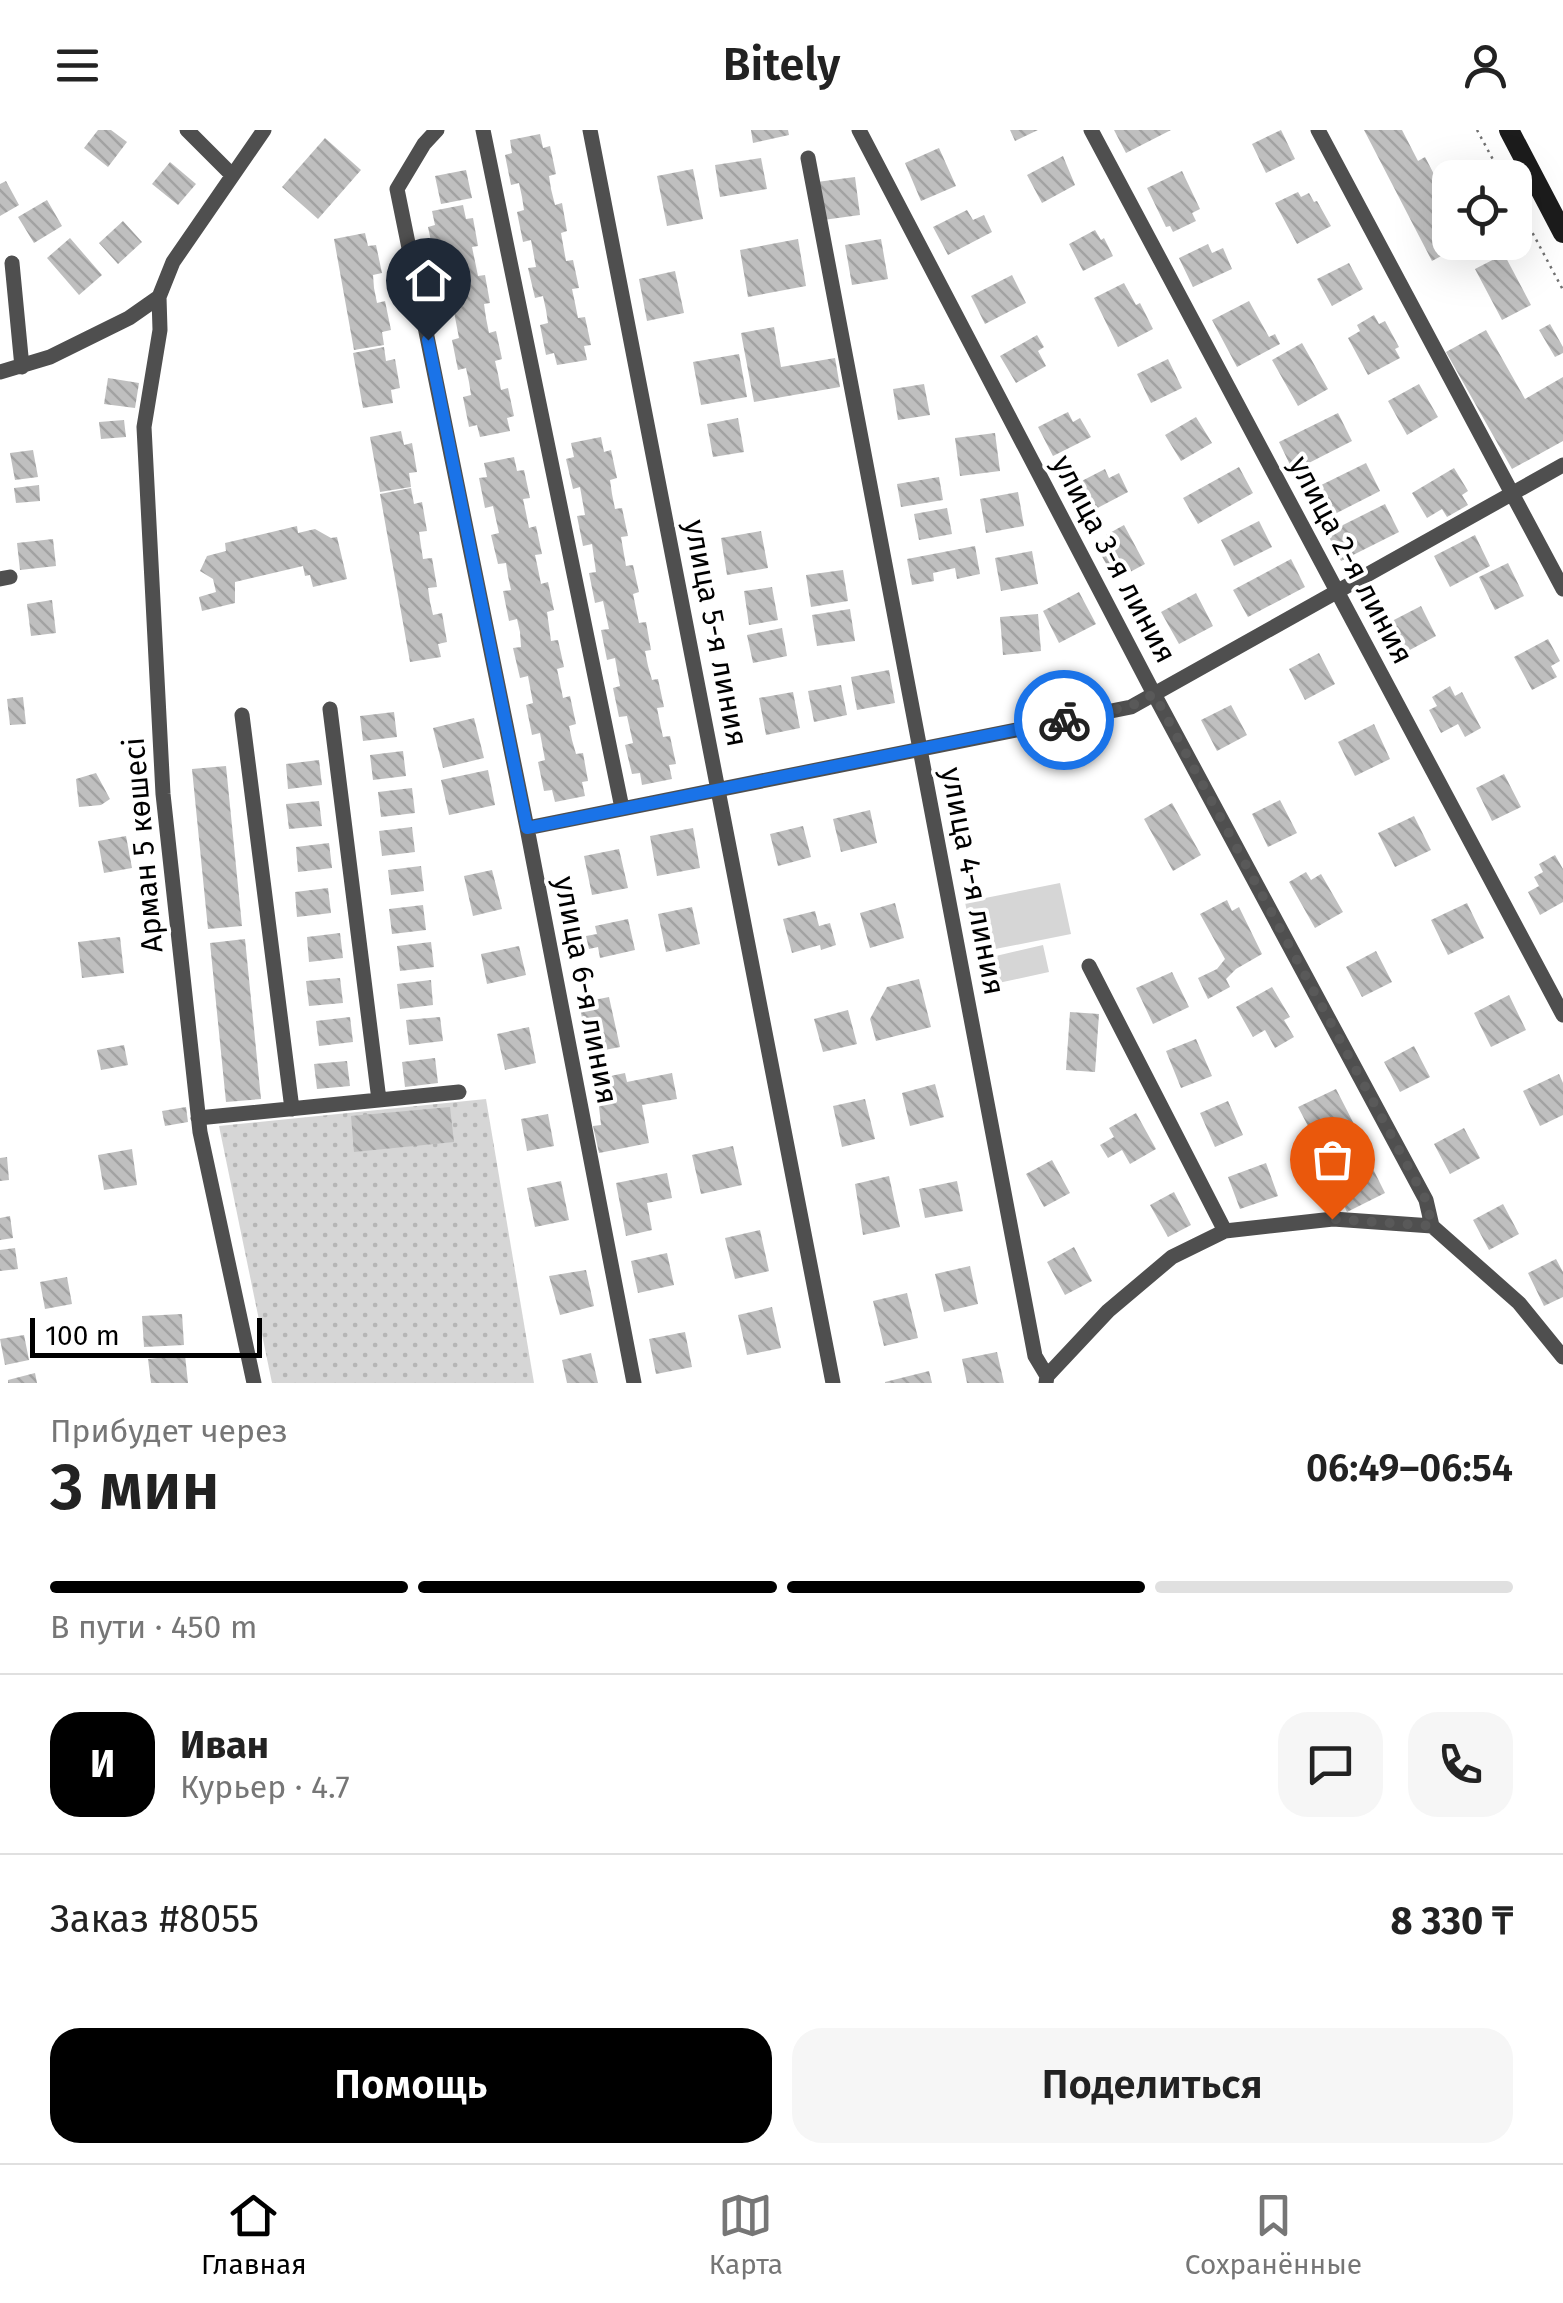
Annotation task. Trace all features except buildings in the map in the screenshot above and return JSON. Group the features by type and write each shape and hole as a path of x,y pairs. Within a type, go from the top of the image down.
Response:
{"main road":[{"path":"1509,130 1563,233"}],"street":[{"path":"187,130 232,174"},
{"path":"0,372 50,358 130,318 159,297 173,262 264,130"},
{"path":"410,130 424,144"},
{"name":"улица 6-я линия","path":"436,130 397,189 527,828 634,1383"},
{"path":"482,130 622,808"},
{"name":"улица 5-я линия","path":"590,130 833,1383"},
{"name":"улица 3-я линия","path":"859,130 1154,694 1426,1200 1432,1226"},
{"name":"улица 2-я линия","path":"1091,130 1563,1014"},
{"path":"1318,130 1563,590"},
{"name":"улица 4-я линия","path":"808,158 1035,1356 1047,1380"},
{"path":"4,260 22,367"},
{"name":"Арман 5 көшесі","path":"159,297 160,330 144,426 163,794 198,1118 254,1383"},
{"path":"527,828 1131,706 1338,594 1563,465"},
{"path":"330,709 379,1100"},
{"path":"242,714 292,1109"},
{"path":"1090,966 1225,1231"},
{"path":"198,1118 460,1092"},
{"path":"1047,1380 1108,1311 1172,1257 1225,1231 1332,1219 1432,1226 1519,1303 1563,1357"}],"path":[{"path":"1478,130 1494,160"},
{"path":"1532,232 1563,290"}],"shaded area":[{"path":"1060,883 1071,934 975,953 965,902"},
{"path":"1043,945 1049,972 989,985 983,959"},
{"path":"486,1099 534,1383 272,1383 219,1126"}],"way so far":[{"path":"1064,720 1131,706 1154,694 1426,1200 1432,1226 1332,1219"}],"route":[{"path":"428,340 527,828 1064,720"}]}
